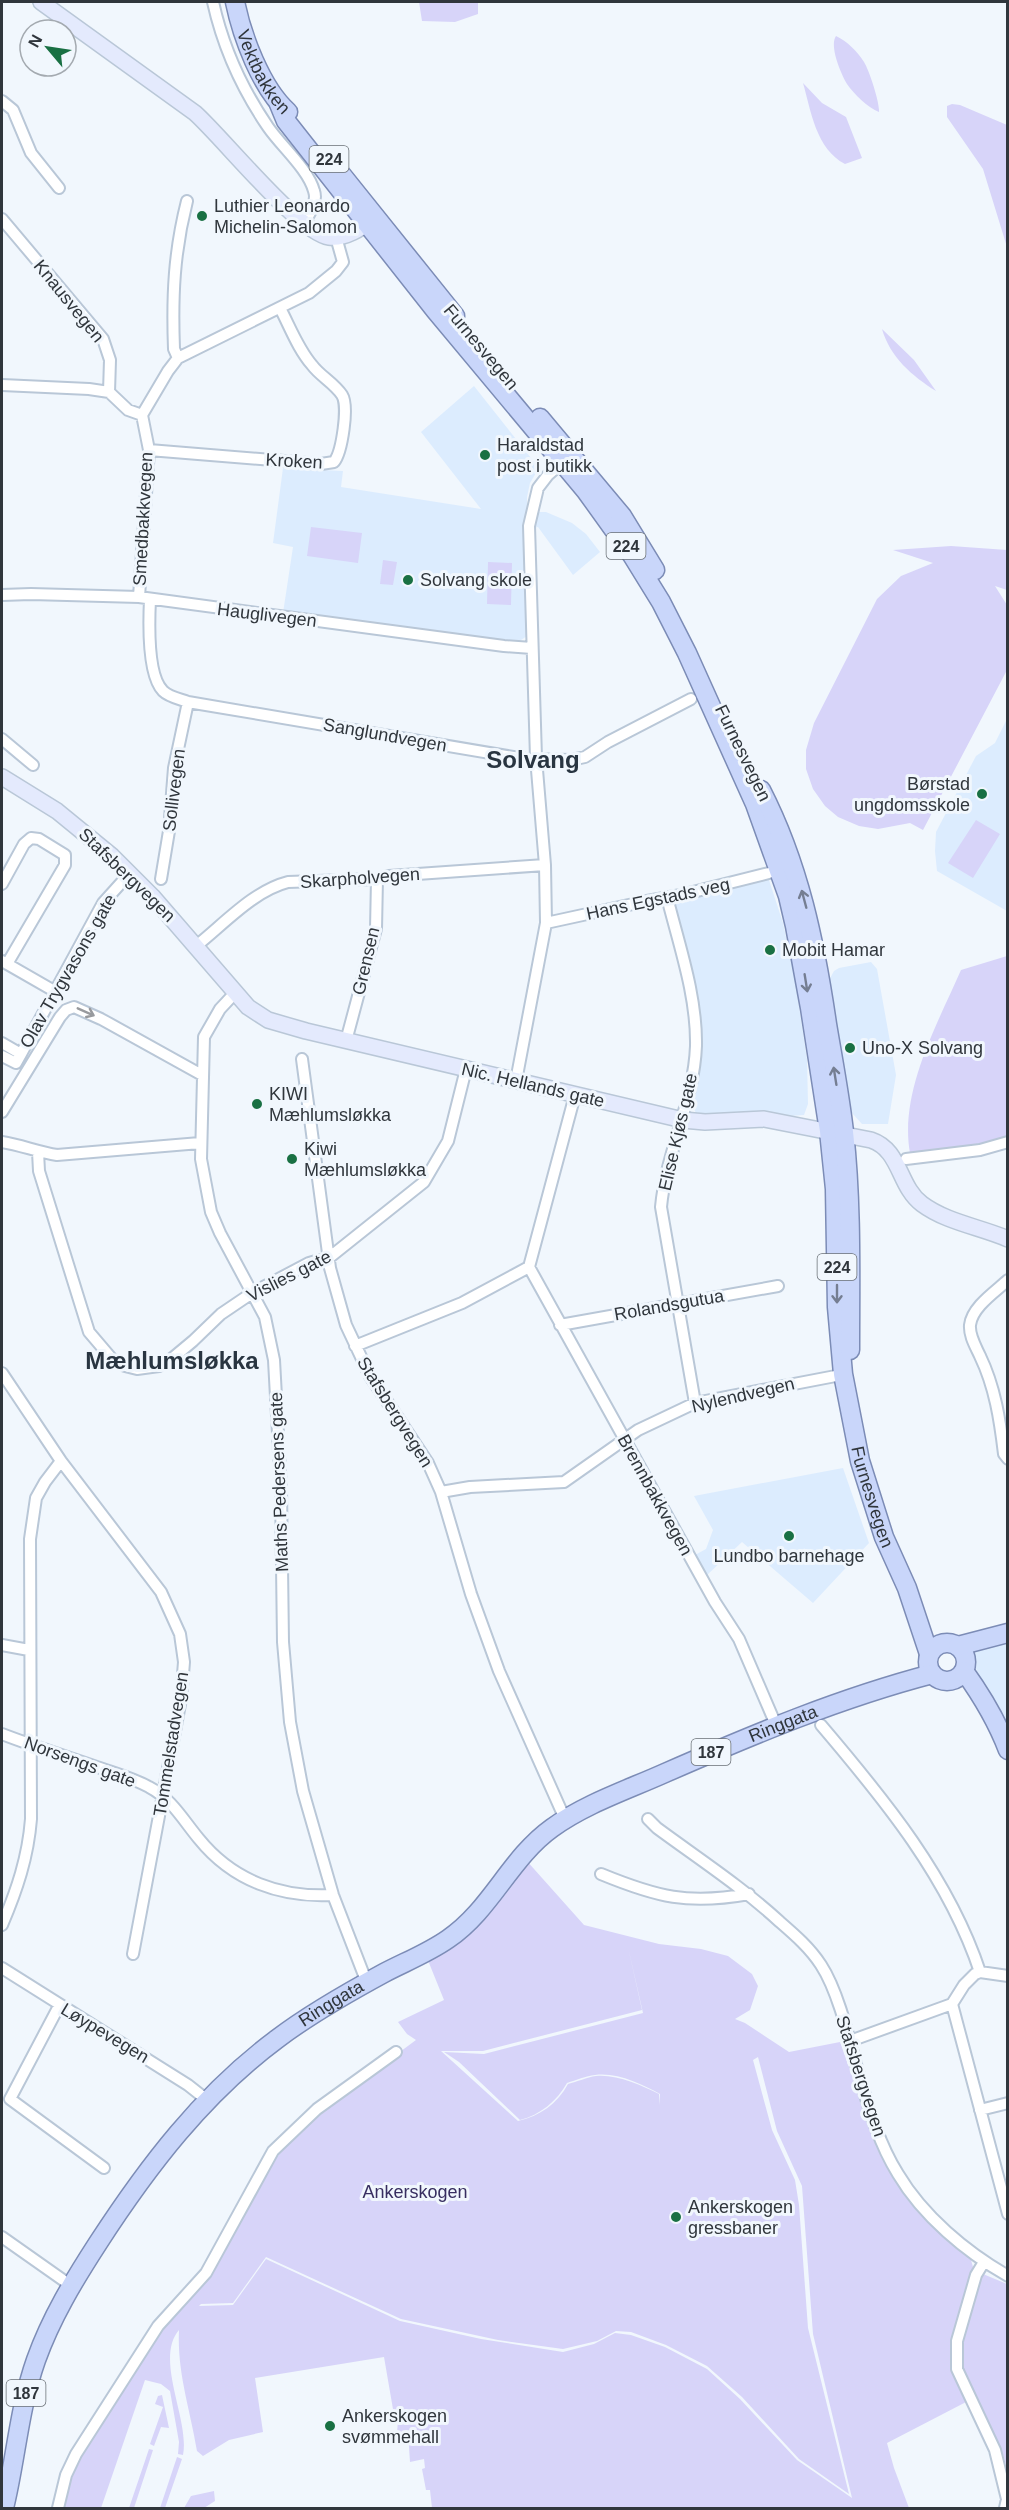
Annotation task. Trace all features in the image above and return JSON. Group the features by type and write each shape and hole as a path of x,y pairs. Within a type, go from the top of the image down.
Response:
{"main road":[{"path":"41,2 195,113 303,224 326,237 336,237 354,232 371,221"},
{"name":"Vektbakken","path":"235,2 246,41 279,104 294,117 371,221"},
{"name":"Furnesvegen","path":"371,221 445,303 567,459 622,516 668,595 784,841 808,913 822,988 852,1268 847,1374 849,1403 860,1461 872,1502 884,1537 907,1588 930,1662"},
{"name":"Stafsbergvegen","path":"2,777 57,810 130,873 196,946 234,994"},
{"name":"Nic. Hellands gate","path":"234,994 248,1007 268,1020 346,1041 683,1120 695,1122 764,1119 871,1140 883,1146 895,1161 908,1188 928,1208 1008,1239"},
{"name":"Furnesvegen","path":"907,1588 976,1689 999,1727 1008,1750"},
{"path":"957,1660 937,1646 930,1662 941,1680 957,1660 1008,1633"},
{"path":"957,1660 1008,1639"},
{"name":"Ringgata","path":"4,2508 6,2475 29,2382 44,2338 55,2315 93,2251 155,2160 207,2100 276,2040 331,2002 448,1940 474,1917 536,1840 565,1819 618,1793 776,1725 861,1694 930,1662"}],"street":[{"name":"Vektbakken","path":"213,2 230,57 252,101 269,128 309,179 315,192 315,202 303,224"},
{"path":"2,101 13,110 31,153 59,188"},
{"path":"178,358 174,348 173,273 178,237 187,201"},
{"name":"Knausvegen","path":"2,219 103,339 110,360 108,392"},
{"path":"2,385 88,388 108,392 128,410 142,415 178,358 280,308 309,292 336,271 343,262 336,237"},
{"name":"Kroken","path":"149,450 321,464 334,462 339,454 342,439 345,404 342,395 311,365 280,308"},
{"name":"Smedbakkvegen","path":"142,415 149,450 145,598"},
{"path":"516,1081 546,923 545,865 536,758 529,526 538,488 567,459"},
{"name":"Hauglivegen","path":"2,595 145,598 532,648"},
{"name":"Sanglundvegen","path":"145,598 158,685 165,693 189,702 525,759 571,760 585,757 608,742 691,699"},
{"name":"Sollivegen","path":"161,879 169,831 174,768 189,702"},
{"path":"2,739 33,765"},
{"path":"2,884 24,844 31,838 39,839 66,857 60,873 4,962 56,992"},
{"name":"Skarpholvegen","path":"196,946 260,894 277,885 545,865"},
{"name":"Olav Trygvasons gate","path":"2,1043 21,1054 103,903 130,873"},
{"name":"Hans Egstads veg","path":"546,923 769,873"},
{"name":"Grensen","path":"346,1041 376,929 376,879"},
{"name":"Elise Kjøs gate","path":"667,897 687,973 696,1046 683,1120 663,1190 661,1207 695,1403"},
{"name":"Maths Pedersens gate","path":"234,994 220,1009 204,1037 200,1143 205,1187 211,1212 265,1317 274,1360 281,1489 283,1642 290,1722 303,1791 333,1895 366,1983"},
{"path":"2,1112 60,1017 66,1010 74,1007 92,1014 202,1075"},
{"path":"2,1056 16,1063 21,1054"},
{"name":"Stafsbergvegen","path":"302,1059 330,1268 340,1307 370,1376 428,1463 441,1492 471,1594 499,1671 565,1819"},
{"name":"Vislies gate","path":"38,1152 39,1171 86,1323 100,1347 112,1359 137,1369 159,1366 177,1354 221,1314 252,1293 309,1263 330,1257 424,1182 448,1141 466,1069"},
{"path":"355,1346 462,1303 529,1267 575,1095"},
{"path":"2,1142 17,1144 38,1152 91,1154 200,1143"},
{"path":"906,1159 980,1150 1008,1142"},
{"name":"Brennbakkvegen","path":"529,1267 715,1602 739,1639 776,1725"},
{"path":"1008,1280 978,1308 970,1325 970,1333 986,1367 998,1407 1004,1454 1008,1459"},
{"name":"Rolandsgutua","path":"560,1325 778,1286"},
{"name":"Tommelstadvegen","path":"2,1373 61,1461 160,1592 180,1634 184,1662 181,1699 133,1954"},
{"name":"Nylendvegen","path":"441,1492 470,1487 564,1482 623,1439 695,1403 847,1374"},
{"path":"2,1925 17,1891 29,1840 32,1514 36,1498 61,1461"},
{"path":"2,1645 29,1650"},
{"path":"821,1725 876,1790 924,1858 953,1910 980,1972"},
{"name":"Norsengs gate","path":"2,1734 147,1786 164,1796 206,1847 242,1876 272,1890 291,1894 333,1895"},
{"name":"Stafsbergvegen","path":"648,1819 657,1828 749,1894 803,1942 821,1964 850,2041 870,2112 898,2175 942,2226 984,2262 1008,2276"},
{"path":"601,1874 643,1891 669,1897 716,1900 749,1894"},
{"name":"Løypevegen","path":"2,1968 59,2006 201,2093 207,2100"},
{"path":"850,2041 952,2004 970,1978 980,1972 1008,1976"},
{"path":"952,2004 1008,2214"},
{"path":"59,2006 10,2099 104,2168"},
{"path":"58,2508 66,2475 76,2454 158,2326 206,2273 273,2151 317,2109 396,2052"},
{"path":"980,2110 1008,2103"},
{"path":"2,2237 63,2280"},
{"path":"984,2262 976,2275 957,2341 957,2369 995,2450 1007,2499 1005,2508"}],"shaded area":[{"name":"Solvang skole","path":"474,386 539,468 530,483 527,497 527,636 518,642 513,642 283,613 293,547 273,543 283,468 343,471 341,487 481,509 421,432"},
{"path":"535,512 546,512 572,523 586,534 600,552 573,575 538,527 533,528"},
{"name":"Børstad ungdomsskole","path":"1007,719 1007,911 937,871 935,851 936,832 976,756 995,743"},
{"path":"768,877 783,923 794,973 807,1059 808,1104 804,1115 790,1116 762,1111 697,1115 692,1105 698,1060 673,900"},
{"path":"871,962 877,969 896,1075 888,1124 862,1124 848,1105 829,980 834,971 839,968"},
{"name":"Lundbo barnehage","path":"843,1468 869,1543 813,1603 742,1542 706,1576 695,1555 706,1549 713,1530 694,1496"},
{"path":"1007,1624 1007,1725 979,1677 966,1641"}],"green space":[{"path":"419,2 478,2 478,14 455,22 422,21"},
{"path":"836,36 852,47 864,62 874,87 879,112 862,100 847,84 835,53"},
{"path":"803,83 822,103 846,117 862,158 845,164 827,149 812,117"},
{"path":"960,105 1007,125 1007,247 983,169 947,117 947,106"},
{"path":"882,329 914,360 936,391 919,379 896,357"},
{"path":"311,527 362,533 358,563 307,556"},
{"path":"951,546 1007,550 1007,590 995,586 1007,605 1007,670 923,830 910,823 878,829 859,826 838,817 825,806 813,789 806,769 806,750 814,723 877,599 901,576 933,563 893,550"},
{"path":"383,560 397,562 393,585 380,584"},
{"path":"488,562 512,563 511,605 487,604"},
{"path":"976,820 1000,834 973,878 948,863"},
{"path":"1007,956 1007,1136 975,1145 910,1153 908,1130 915,1083 931,1036 961,970"},
{"name":"Ankerskogen","path":"526,1860 584,1925 659,1944 701,1949 728,1956 752,1974 758,1986 750,2010 735,2019 745,2023 789,2052 840,2042 873,2133 896,2182 920,2209 969,2253 973,2267 954,2349 968,2401 887,2443 909,2508 432,2508 430,2490 426,2490 422,2469 425,2468 424,2459 410,2462 408,2432 397,2434 398,2419 394,2415 384,2357 255,2378 263,2432 229,2440 203,2456 197,2451 185,2390 180,2361 179,2330 172,2342 170,2357 182,2425 183,2455 178,2454 179,2442 170,2391 161,2384 145,2380 101,2508 62,2508 73,2468 155,2335 189,2295 275,2155 316,2114 416,2040 407,2034 398,2022 444,2000 427,1958","holes":["628,1947 643,2013 484,2054 444,2052 459,2062 520,2120 534,2115 547,2106 567,2083 595,2075 612,2075 645,2086 660,2094 659,2105 659,2094 620,2078 596,2076 568,2084 559,2098 547,2108 534,2116 518,2121 441,2051 483,2051 642,2010","758,2057 777,2131 802,2186 813,2334 852,2498 797,2460 740,2399 707,2369 665,2347 631,2335 615,2333 594,2344 563,2352 481,2339 400,2321 266,2259 233,2305 199,2306 201,2304 233,2303 266,2257 401,2319 498,2340 563,2349 597,2341 616,2331 631,2332 666,2345 707,2366 742,2397 799,2459 849,2494 808,2328 795,2180 772,2130 753,2060"]},
{"path":"983,2274 1007,2284 1007,2470 1004,2457 964,2374 962,2349 965,2322 972,2297"},
{"path":"162,2395 169,2428 161,2427 154,2446 150,2444 163,2407 155,2404 158,2396"},
{"path":"149,2449 153,2450 134,2508 129,2508"},
{"path":"177,2457 182,2459 165,2508 160,2508"},
{"path":"214,2491 215,2501 204,2508 184,2508 191,2496"}],"place":[{"name":"Luthier Leonardo Michelin-Salomon","path":"202,216"},
{"name":"Haraldstad post i butikk","path":"485,455"},
{"name":"Solvang skole","path":"408,580"},
{"name":"Børstad ungdomsskole","path":"982,794"},
{"name":"Mobit Hamar","path":"770,950"},
{"name":"Uno-X Solvang","path":"850,1048"},
{"name":"KIWI Mæhlumsløkka","path":"257,1104"},
{"name":"Kiwi Mæhlumsløkka","path":"292,1159"},
{"name":"Lundbo barnehage","path":"789,1536"},
{"name":"Ankerskogen gressbaner","path":"676,2217"},
{"name":"Ankerskogen svømmehall","path":"330,2426"}],"district":[{"name":"Solvang","path":"533,760"},
{"name":"Mæhlumsløkka","path":"172,1361"}]}
